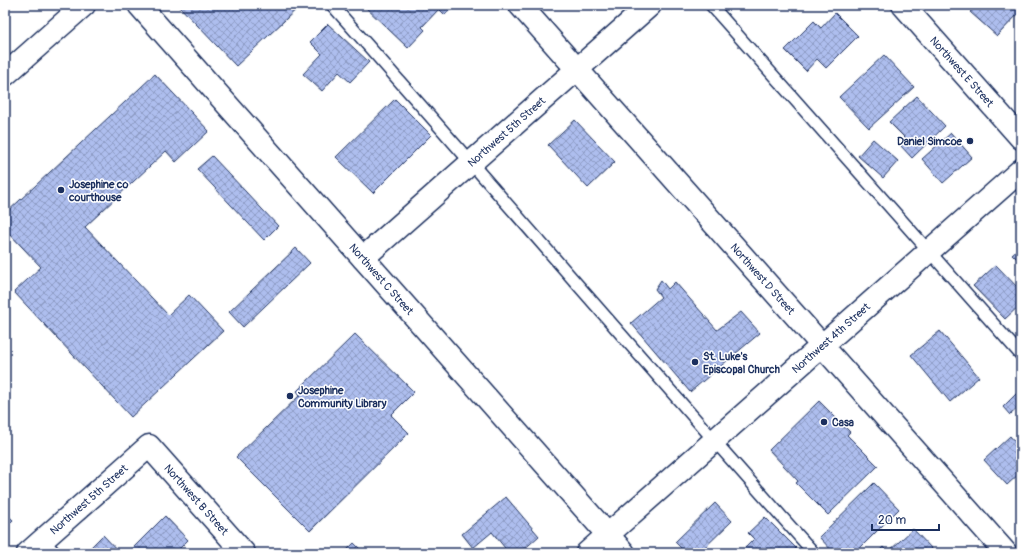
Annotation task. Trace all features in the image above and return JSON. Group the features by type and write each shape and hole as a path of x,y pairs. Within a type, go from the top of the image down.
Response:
{"main road":[{"path":"6,73 84,5"},
{"name":"Northwest C Street","path":"139,5 624,553"},
{"name":"Northwest D Street","path":"520,5 1006,553"},
{"name":"Northwest 5th Street","path":"363,258 650,5"},
{"name":"Northwest E Street","path":"903,5 1021,138"},
{"name":"Northwest 4th Street","path":"587,553 1021,170"},
{"name":"Northwest 5th Street","path":"42,549 149,446"},
{"name":"Northwest B Street","path":"149,446 244,553"}],"lane":[{"path":"332,5 472,162 714,441 814,553"},
{"path":"711,5 1021,355"}],"building":[{"path":"178,5 301,5 236,66"},
{"path":"363,5 454,5 445,15 439,9 422,27 425,30 408,48"},
{"path":"977,5 1021,5 1021,11 997,36 970,12"},
{"path":"835,13 858,36 826,68 817,59 806,71 785,50 814,21 821,28"},
{"path":"328,24 369,62 350,82 339,72 322,91 303,74 322,54 310,42"},
{"path":"884,55 914,87 869,128 839,97"},
{"path":"155,74 209,131 176,162 166,151 85,227 168,315 189,295 223,331 131,417 14,292 41,267 5,229 5,214"},
{"path":"917,96 945,126 912,158 900,145 906,139 889,122"},
{"path":"395,99 431,135 373,193 336,157"},
{"path":"575,120 615,162 588,188 548,145"},
{"path":"951,133 972,157 943,183 922,159"},
{"path":"873,139 898,161 883,178 858,156"},
{"path":"212,156 278,226 264,240 197,169"},
{"path":"1021,246 1021,263 1012,254"},
{"path":"296,248 310,263 243,327 229,312"},
{"path":"996,265 1021,291 1021,304 1005,319 973,286"},
{"name":"St. Luke's Episcopal Church","path":"661,280 668,289 675,282 717,330 741,312 760,333 690,392 631,323 661,297 655,289"},
{"path":"940,331 979,377 950,402 911,355"},
{"path":"355,334 414,392 391,415 409,433 310,531 236,457 300,395 297,391"},
{"path":"1020,390 1021,405 1010,415 1003,407"},
{"path":"819,401 850,432 847,435 878,466 828,515 796,483 798,481 769,450"},
{"path":"1010,436 1021,449 1021,472 1007,485 984,460"},
{"path":"874,483 899,509 855,553 834,553 819,537"},
{"path":"506,497 539,536 520,553 509,553 492,532 473,548 462,534"},
{"path":"715,503 732,521 699,553 686,553 675,542"},
{"path":"5,513 13,520 5,528"},
{"path":"165,516 188,540 175,553 128,553"},
{"path":"765,517 796,548 791,553 740,553 754,539 748,533"},
{"path":"913,529 933,550 929,553 877,553 883,547 888,552"},
{"path":"103,535 120,553 85,553"},
{"path":"354,543 364,553 344,553"}],"place":[{"name":"Daniel Simcoe","path":"970,141"},
{"name":"Josephine co courthouse","path":"61,190"},
{"name":"St. Luke's Episcopal Church","path":"695,362"},
{"name":"Josephine Community Library","path":"290,396"},
{"name":"Casa","path":"824,422"}]}
